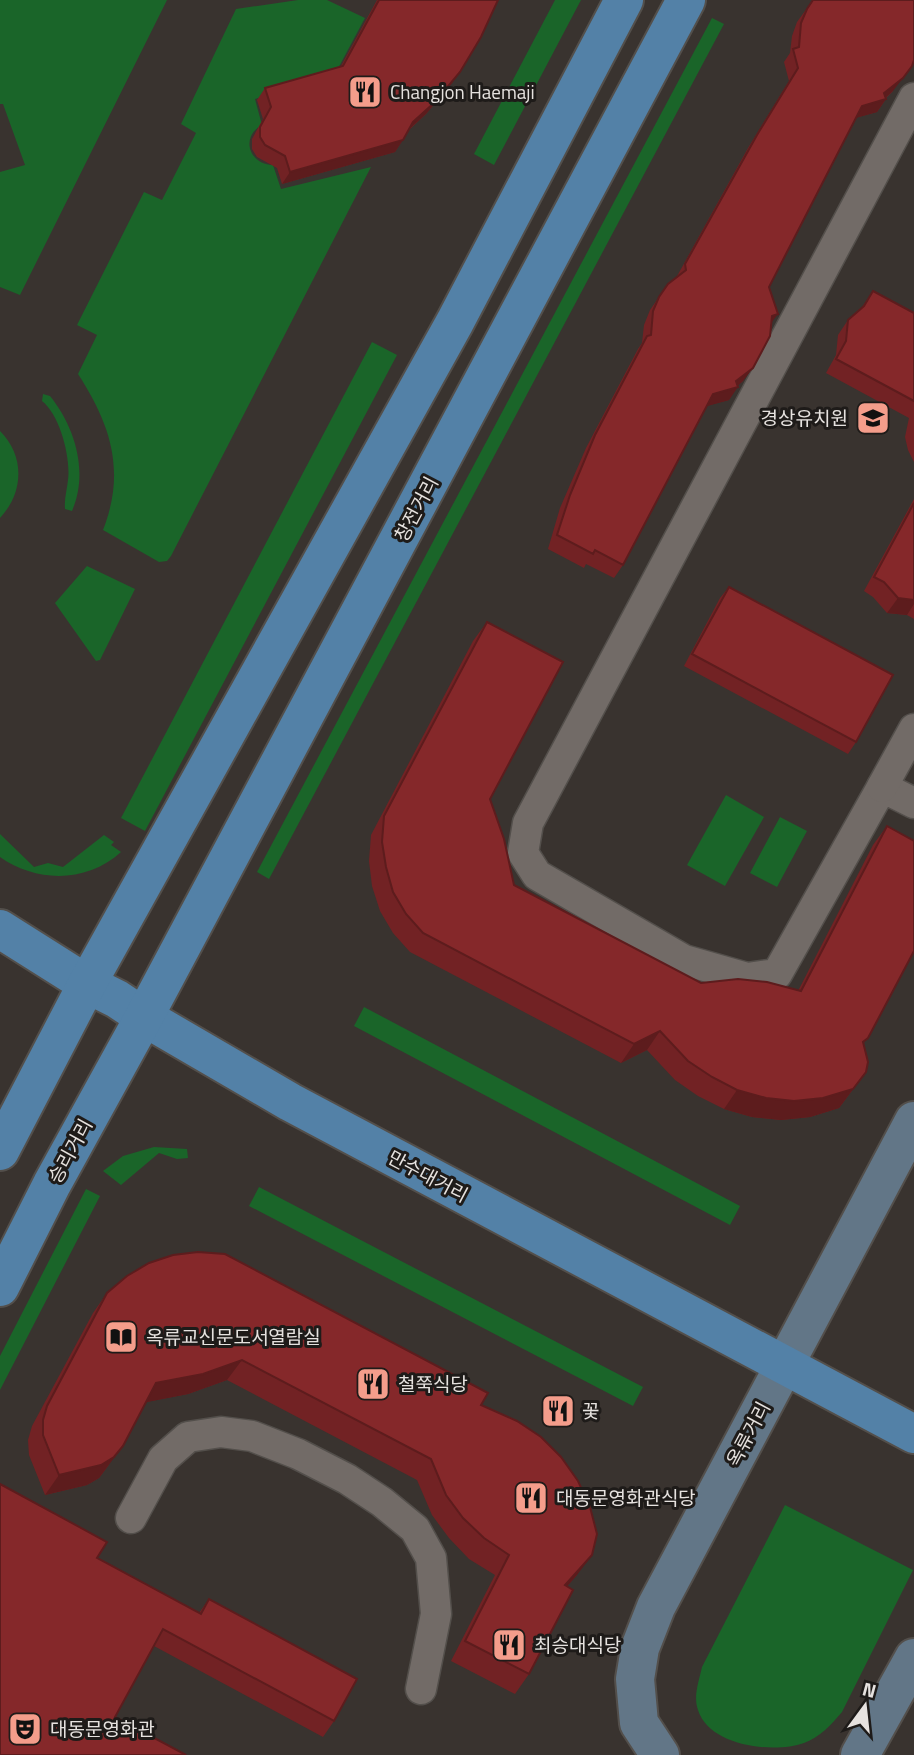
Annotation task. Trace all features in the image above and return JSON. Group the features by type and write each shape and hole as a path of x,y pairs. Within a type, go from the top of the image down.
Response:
{"main road":[{"path":"0,1152 87,984 455,321 624,0"},
{"name":"창전거리","path":"144,1017 687,0"},
{"name":"만수대거리","path":"0,929 87,984 117,999 290,1102 914,1434"},
{"name":"승리거리","path":"0,1287 52,1184 144,1017"}],"street":[{"path":"914,98 528,823 523,853 537,875 684,960 747,978 777,974 914,729"},
{"path":"883,787 914,803"},
{"name":"옥류거리","path":"660,1755 639,1723 635,1679 640,1648 656,1607 914,1121"},
{"path":"131,1518 163,1459 188,1437 221,1432 252,1436 298,1454 347,1479 382,1502 415,1529 431,1558 436,1614 421,1689"},
{"path":"860,1755 914,1658"}],"green space":[{"path":"0,0 167,0 20,295 0,287 0,172 25,165 3,104 0,104"},
{"path":"298,0 327,0 365,18 334,76 255,99 262,125 251,136 250,149 258,160 273,165 281,189 371,167 171,556 167,561 159,562 103,530 110,508 114,468 106,430 78,374 97,335 77,325 144,192 162,200 196,133 181,124 236,9"},
{"path":"555,0 581,0 494,165 474,154"},
{"path":"712,18 724,24 269,879 257,872"},
{"path":"372,342 397,355 145,831 121,818"},
{"path":"43,394 50,396 59,408 77,450 79,481 72,511 65,509 68,480 66,449 54,416 42,401"},
{"path":"0,431 14,451 18,474 14,497 0,518"},
{"path":"87,566 135,589 100,660 96,661 55,603"},
{"path":"726,795 764,817 725,886 687,865"},
{"path":"780,817 807,831 777,887 750,873"},
{"path":"0,834 34,867 48,863 63,867 104,835 114,842 111,845 121,852 93,870 62,876 46,875 14,866 0,857"},
{"path":"364,1007 740,1206 730,1225 354,1026"},
{"path":"154,1147 187,1149 188,1158 177,1159 159,1153 121,1185 103,1171 123,1156"},
{"path":"259,1187 643,1387 633,1406 249,1206"},
{"path":"86,1189 100,1196 0,1390 0,1356"},
{"path":"785,1505 913,1570 838,1717 820,1734 804,1743 776,1748 760,1747 728,1739 715,1732 704,1722 698,1710 696,1694 702,1667"}],"building":[{"name":"Changjon Haemaji","path":"379,0 498,0 481,37 460,72 435,102 413,122 403,140 290,172 285,156 265,145 260,137 260,127 271,107 265,88 343,66"},
{"path":"813,0 914,0 912,66 903,78 884,93 886,99 862,106 769,287 778,314 772,316 770,336 753,368 736,381 738,387 713,394 623,565 595,550 593,554 557,535 570,495 595,435 647,336 651,335 653,311 659,297 668,284 686,270 685,264 798,68 793,49 799,47 801,23"},
{"path":"873,291 914,313 914,401 836,359 846,341 848,320 864,306"},
{"path":"914,503 914,600 898,598 884,582 874,577"},
{"path":"729,587 893,675 856,742 692,654"},
{"path":"487,622 563,662 490,799 504,839 514,885 701,983 738,979 767,982 801,991 887,826 914,841 914,951 868,1038 863,1042 868,1062 866,1072 853,1089 823,1098 794,1101 766,1098 737,1090 688,1061 660,1031 634,1044 423,933 406,914 393,892 386,867 382,842 384,816"},
{"path":"198,1252 225,1254 488,1393 481,1405 517,1421 541,1437 561,1457 578,1481 590,1507 597,1534 592,1555 565,1585 573,1590 529,1674 465,1641 509,1555 484,1538 463,1518 446,1495 431,1459 242,1360 203,1374 156,1383 123,1446 114,1457 101,1465 59,1475 43,1435 43,1420 47,1406 107,1293 127,1276 149,1263 173,1255"},
{"path":"0,1484 107,1542 97,1558 201,1614 209,1599 357,1679 334,1721 163,1629 115,1717 186,1755 0,1755"}],"place":[{"name":"Changjon Haemaji","path":"365,92"},
{"name":"경상유치원","path":"873,418"},
{"name":"옥류교신문도서열람실","path":"121,1337"},
{"name":"철쭉식당","path":"373,1384"},
{"name":"꽃","path":"558,1411"},
{"name":"대동문영화관식당","path":"531,1498"},
{"name":"최승대식당","path":"509,1645"},
{"name":"대동문영화관","path":"25,1729"}]}
